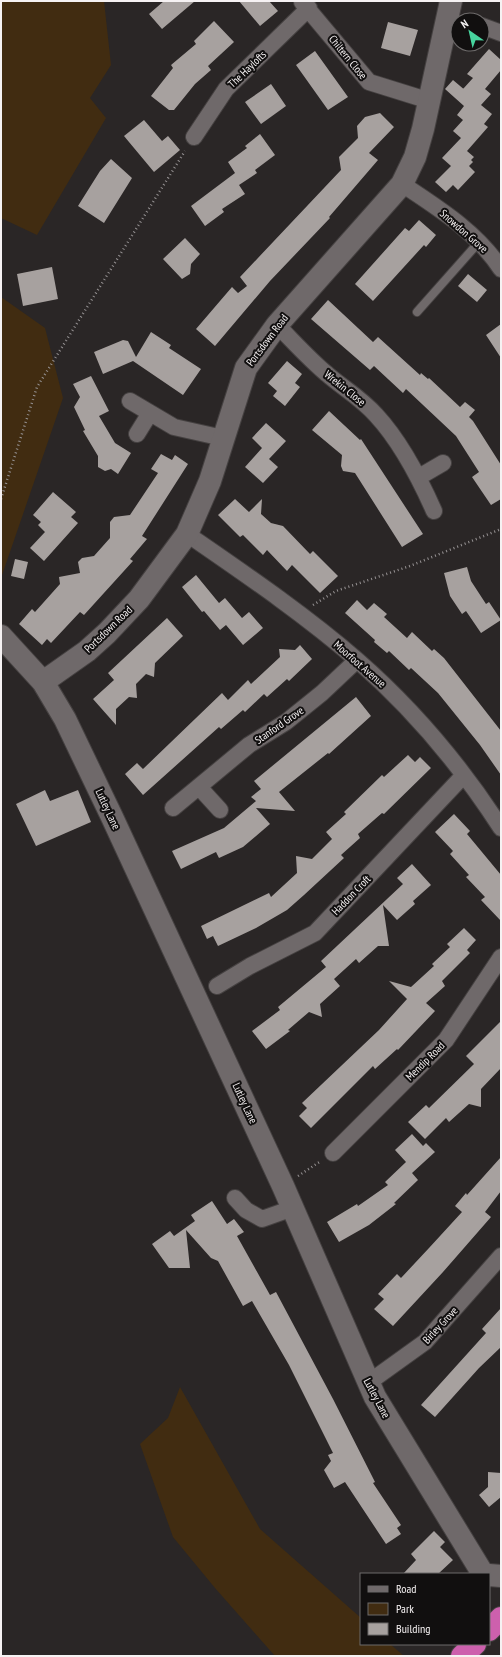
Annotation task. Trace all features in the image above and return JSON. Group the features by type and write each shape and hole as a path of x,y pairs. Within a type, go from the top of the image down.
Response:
{"highway":[{"path":"490,1629 501,1618"},
{"path":"462,1656 474,1645"}],"street":[{"name":"Chiltern Close","path":"306,5 369,82 430,101"},
{"name":"The Haylofts","path":"194,137 226,89 306,5"},
{"name":"Portsdown Road","path":"43,682 87,651 107,633 139,599 187,534 210,481 246,368 277,325 402,184 415,157 450,21"},
{"path":"490,29 501,33"},
{"name":"Snowdon Grove","path":"402,184 453,219 479,242 494,258 501,269"},
{"name":"Wrekin Close","path":"277,325 326,374 356,395 377,415 408,458 434,511"},
{"path":"130,401 174,427 223,438"},
{"path":"137,434 150,413"},
{"path":"419,478 444,463"},
{"name":"Moorfoot Avenue","path":"187,534 299,613 357,660 421,723 464,775 501,828"},
{"name":"Lutley Lane","path":"1,636 43,682 64,719 112,817 284,1186 368,1383 375,1397 482,1573"},
{"name":"Stanford Grove","path":"173,808 249,745 286,722 322,693 357,660"},
{"name":"Haddon Croft","path":"217,986 250,966 315,933 464,775"},
{"path":"199,787 220,810"},
{"name":"Mendip Road","path":"333,1153 446,1040 501,957"},
{"path":"235,1198 246,1210 262,1219 293,1208"},
{"name":"Birley Grove","path":"368,1383 425,1342 501,1256"},
{"path":"490,1575 501,1576"}],"lane":[{"path":"417,312 479,242"}],"path":[{"path":"1,499 37,387 194,137"},
{"path":"299,613 336,591 410,566 501,529"},
{"path":"284,1186 333,1153"}],"green space":[{"path":"1,1 104,1 111,65 90,98 106,118 37,235 1,218"},
{"path":"1,297 45,328 63,398 1,578"},
{"path":"180,1387 260,1529 360,1617 360,1645 391,1645 404,1656 275,1656 215,1588 173,1537 140,1444 168,1418"}],"building":[{"path":"164,1 195,1 162,29 149,14"},
{"path":"239,1 269,1 278,11 260,26"},
{"path":"214,21 234,42 208,66 211,70 195,84 174,110 169,110 151,96 173,68 171,65 196,44 194,41"},
{"path":"388,22 418,30 410,56 381,48"},
{"path":"490,50 501,60 501,70 485,89 491,94 481,105 492,114 484,124 488,127 467,151 474,157 471,160 473,162 469,166 475,172 458,190 453,185 446,192 435,182 451,166 442,158 461,138 453,131 463,120 457,115 464,106 445,89 453,80 463,89 473,78 467,74 486,52 490,52"},
{"path":"315,51 348,97 328,110 296,65"},
{"path":"271,84 286,106 261,124 245,102"},
{"path":"380,113 394,127 369,153 378,160 329,217 330,218 270,281 215,346 196,329 232,287 238,293 247,286 240,277 341,170 339,157 358,138 357,126 365,117"},
{"path":"144,120 162,141 168,136 180,150 154,172 124,136"},
{"path":"260,134 275,155 255,170 257,173 239,185 245,194 222,209 224,212 205,226 191,206 235,173 228,162 247,148 245,146"},
{"path":"111,159 132,178 104,223 78,206 100,171"},
{"path":"419,220 436,235 426,247 424,245 373,301 355,284 405,228 409,231"},
{"path":"185,238 200,254 191,264 190,274 182,279 163,259"},
{"path":"52,267 58,299 23,306 17,274"},
{"path":"468,274 487,290 477,302 458,286"},
{"path":"328,300 373,342 378,337 420,375 421,373 428,379 429,378 460,407 465,402 475,410 469,417 501,465 501,499 491,505 472,477 479,472 456,436 406,389 403,393 374,366 370,370 311,319"},
{"path":"501,324 501,358 486,335"},
{"path":"151,332 171,345 169,348 201,369 183,395 133,361 103,374 94,352 123,340 128,341 136,357"},
{"path":"287,361 302,374 295,383 300,387 285,406 273,396 277,391 268,383"},
{"path":"91,376 109,411 99,416 115,443 131,453 118,474 111,469 105,471 98,467 98,456 83,431 85,430 74,407 80,397 73,384"},
{"path":"329,411 360,440 361,439 423,534 402,547 355,473 343,471 341,466 342,455 312,430"},
{"path":"266,423 286,441 269,459 278,467 263,483 245,467 262,448 252,438"},
{"path":"161,454 172,460 175,455 188,464 142,536 147,539 130,559 133,561 84,615 80,612 51,643 47,639 42,645 19,624 32,609 35,612 60,584 59,577 80,573 78,562 82,558 94,556 110,538 110,522 114,517 130,515 158,473 151,469"},
{"path":"53,492 76,512 71,517 78,523 44,561 30,548 45,532 38,525 41,522 33,515"},
{"path":"235,499 249,512 262,499 261,514 271,523 283,526 310,554 313,551 338,576 320,593 292,565 287,571 267,550 263,555 243,535 240,537 218,515"},
{"path":"15,559 28,562 24,579 11,576"},
{"path":"467,567 471,581 486,604 489,602 501,620 481,633 466,611 462,614 450,596 444,573"},
{"path":"196,575 219,603 225,598 242,618 249,612 263,628 243,645 226,625 220,630 204,611 202,612 182,587"},
{"path":"357,600 367,610 374,603 387,614 384,617 407,638 412,632 432,651 434,649 444,658 501,731 501,775 480,745 438,693 411,668 409,670 389,651 387,653 374,642 375,640 345,613"},
{"path":"167,618 183,636 155,663 154,677 146,674 136,684 137,698 129,697 116,709 116,725 93,699 114,680 108,673"},
{"path":"300,645 312,659 289,681 287,679 267,697 264,694 245,712 243,710 221,729 219,727 143,795 125,774 137,763 143,769 222,693 228,700 248,680 251,684 280,657 279,649 295,650"},
{"path":"356,697 371,716 329,754 328,753 279,792 295,811 256,808 270,824 243,847 219,858 216,852 181,869 172,851 224,828 256,801 251,797 261,789 254,781"},
{"path":"408,755 415,762 420,757 431,768 384,814 382,813 358,834 360,838 341,855 344,858 304,895 287,910 256,928 218,946 213,936 207,939 201,926 269,893 271,897 297,873 296,856 312,859 332,839 326,832 346,814 344,812 382,775 384,777"},
{"path":"45,790 50,801 78,790 91,822 36,846 16,804"},
{"path":"454,814 470,831 467,834 501,875 501,921 481,900 485,897 466,877 469,875 450,854 453,851 435,832"},
{"path":"412,864 431,885 413,901 415,904 397,920 383,905 389,946 378,946 359,963 356,959 334,979 340,986 320,1004 322,1017 309,1012 288,1030 290,1031 266,1049 252,1031 280,1010 278,1007 326,967 321,961 403,884 397,878"},
{"path":"464,928 476,940 467,950 470,953 442,981 445,986 426,1003 435,1011 398,1050 397,1049 375,1069 373,1066 311,1128 299,1116 307,1108 302,1103 379,1030 407,999 389,981 411,987 434,966 432,964 450,947 447,944"},
{"path":"501,1021 501,1068 481,1089 481,1107 469,1104 449,1122 446,1118 425,1139 408,1122 426,1105 429,1108 474,1064 466,1056"},
{"path":"412,1134 423,1146 426,1143 435,1152 412,1173 418,1180 394,1203 396,1204 369,1225 339,1242 327,1222 357,1204 358,1206 388,1185 385,1182 406,1162 395,1150"},
{"path":"501,1157 501,1191 485,1212 491,1217 393,1326 374,1309 384,1299 378,1294 397,1274 401,1278 462,1212 455,1206 466,1193 467,1195"},
{"path":"212,1201 227,1224 234,1219 244,1232 237,1236 270,1295 276,1292 333,1399 375,1482 373,1483 401,1525 397,1528 401,1534 386,1544 345,1482 334,1488 324,1470 331,1461 328,1455 333,1453 289,1365 252,1301 243,1306 218,1261 211,1258 186,1230 190,1268 169,1268 152,1244 170,1231 174,1236 195,1221 191,1215"},
{"path":"501,1308 501,1347 479,1368 435,1417 421,1405 486,1333 482,1329"},
{"path":"488,1472 501,1473 501,1497 489,1507 479,1495 488,1487"},
{"path":"434,1531 445,1542 440,1547 453,1560 439,1573 404,1573 416,1560 411,1554"}]}
